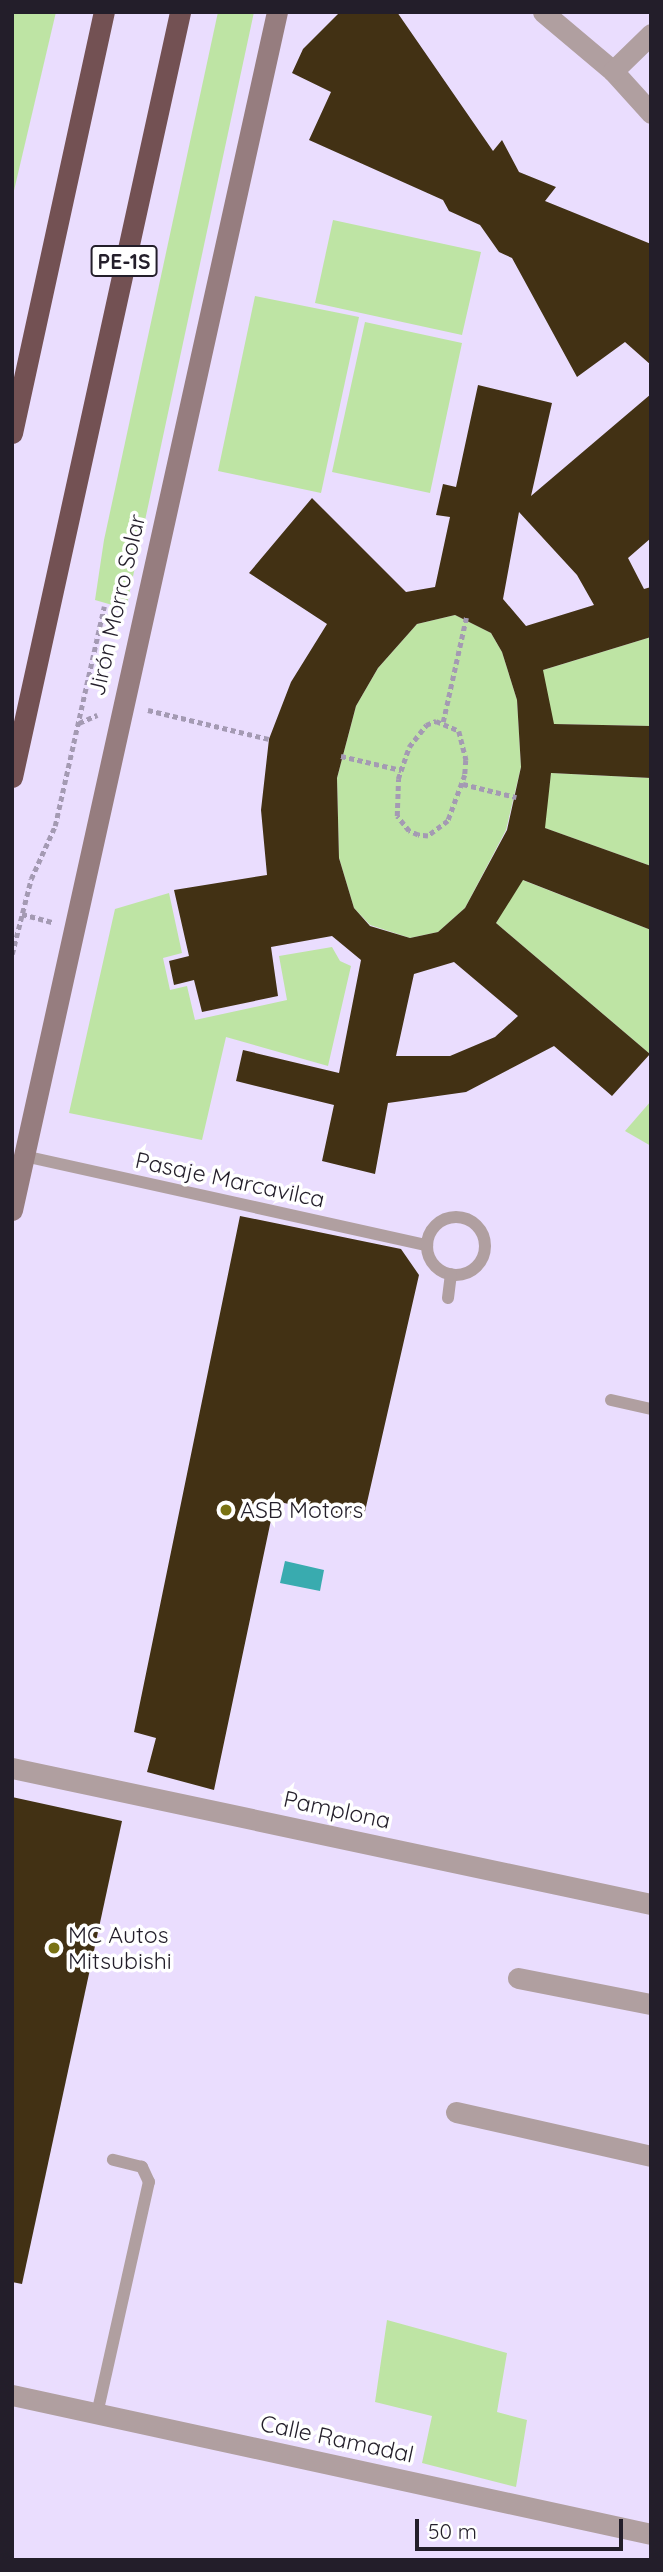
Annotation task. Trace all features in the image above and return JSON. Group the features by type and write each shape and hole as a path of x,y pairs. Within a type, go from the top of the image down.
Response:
{"highway":[{"path":"12,433 104,12"},
{"name":"PE-1S","path":"12,777 180,12"}],"street":[{"name":"Jirón Morro Solar","path":"12,1210 277,12"},
{"path":"543,12 613,71 651,113"},
{"path":"613,71 651,34"},
{"name":"Pamplona","path":"12,1768 651,1904"},
{"path":"518,1978 651,2004"},
{"path":"456,2112 651,2156"},
{"name":"Calle Ramadal","path":"12,2395 651,2534"}],"lane":[{"name":"Pasaje Marcavilca","path":"24,1156 428,1245"},
{"path":"464,1218 481,1230 485,1240 482,1259 469,1272 451,1275 434,1264 428,1245 435,1226 443,1220 464,1218"},
{"path":"449,1298 451,1275"},
{"path":"611,1400 651,1409"},
{"path":"97,2414 149,2182 142,2168 113,2160"}],"path":[{"path":"12,954 31,879 55,827 104,606"},
{"path":"443,722 466,618"},
{"path":"144,709 270,739"},
{"path":"443,722 459,731 467,760 463,785 448,821 439,831 418,835 409,831 397,816 401,769 416,736 426,726 443,722"},
{"path":"341,756 401,769"},
{"path":"463,785 516,797"},
{"path":"22,914 62,924"}],"shaded area":[{"path":"12,12 56,12 12,199"},
{"path":"218,12 254,12 126,609 95,600 104,540"},
{"path":"333,220 481,252 462,335 315,303"},
{"path":"255,296 359,317 321,493 218,471"},
{"path":"365,322 462,343 430,493 332,472"},
{"path":"455,615 491,633 502,652 517,700 521,767 506,830 465,908 438,932 410,938 370,925 354,908 339,858 337,778 356,706 378,668 417,624"},
{"path":"651,637 651,726 553,724 540,671"},
{"path":"551,773 651,778 651,866 542,827"},
{"path":"520,879 651,930 650,1054 496,923"},
{"path":"169,893 182,953 163,958 170,990 187,986 195,1020 287,1000 279,956 332,947 340,961 351,966 328,1066 226,1037 202,1140 69,1113 115,909"},
{"path":"651,1101 651,1146 625,1131"},
{"path":"285,1561 324,1570 320,1591 280,1583"},
{"path":"387,2320 507,2353 497,2412 527,2420 516,2487 422,2463 432,2416 375,2402"}],"building":[{"path":"340,12 397,12 493,151 502,140 519,172 556,187 545,201 651,244 651,365 625,342 577,377 512,258 499,252 480,225 449,211 443,200 309,140 331,92 292,73 303,49"},
{"path":"478,385 552,403 531,496 651,394 651,538 628,558 644,589 651,587 651,637 543,670 554,724 651,726 651,778 551,773 545,828 651,866 651,930 523,880 496,923 650,1054 612,1096 554,1046 466,1092 388,1103 375,1174 322,1161 334,1105 236,1081 243,1050 339,1073 361,960 332,936 271,947 278,996 202,1012 194,980 174,985 169,961 189,956 174,890 267,875 261,810 269,739 291,682 327,624 249,573 312,498 406,592 435,587 450,517 436,515 443,484 456,487","holes":["519,512 577,575 594,605 526,626 503,599","455,615 491,633 502,652 517,700 521,767 507,830 465,908 438,932 410,938 370,926 354,908 339,858 337,778 356,706 378,668 417,624","454,962 518,1016 495,1037 450,1056 396,1056 414,974"]},
{"name":"ASB Motors","path":"240,1216 401,1249 419,1275 363,1520 275,1501 214,1790 147,1772 156,1738 134,1732"},
{"name":"MC Autos Mitsubishi","path":"12,1797 122,1821 22,2284 12,2282"}],"place":[{"name":"ASB Motors","path":"226,1510"},
{"name":"MC Autos Mitsubishi","path":"54,1948"}]}
